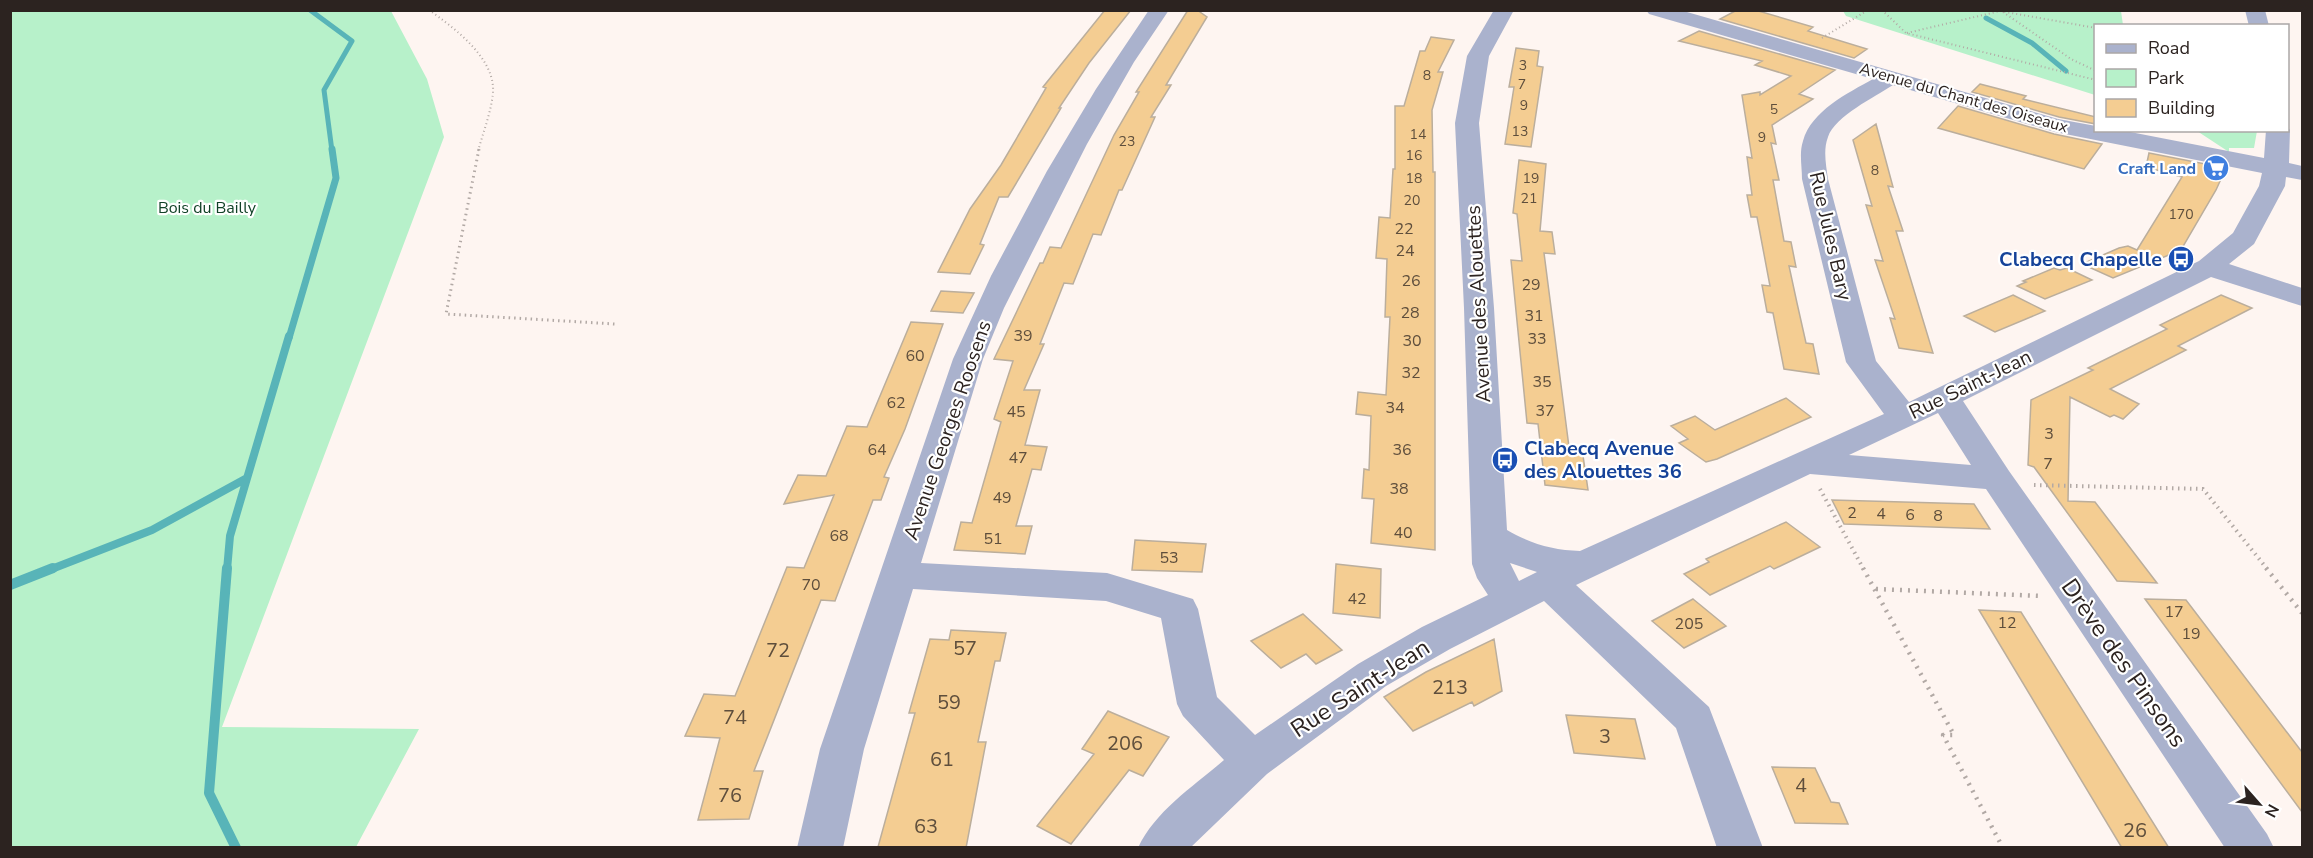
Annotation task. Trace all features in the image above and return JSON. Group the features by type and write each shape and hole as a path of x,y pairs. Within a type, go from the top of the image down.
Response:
{"street":[{"name":"Avenue Georges Roosens","path":"820,848 842,749 968,359 985,315 1069,152 1103,94 1159,10"},
{"name":"Avenue des Alouettes","path":"1504,10 1478,56 1467,123 1479,308 1491,564 1496,578 1512,600"},
{"name":"Avenue du Chant des Oiseaux","path":"1656,10 2055,125 2289,171"},
{"name":"Rue Jules Bary","path":"1890,77 1836,113 1818,132 1812,153 1815,179 1862,362 1904,417"},
{"name":"Rue Saint-Jean","path":"1161,848 1181,825 1252,761 1372,675 1436,638 1584,565 1904,417 2209,267 2244,238 2272,186 2289,171 2279,132"},
{"path":"2209,267 2302,297"},
{"name":"Drève des Pinsons","path":"1944,396 1999,482 2251,848"},
{"path":"1806,462 1999,482"},
{"name":"Rue Saint-Jean","path":"1490,535 1508,549 1528,557 1553,564 1584,565"},
{"path":"898,575 1107,587 1179,609 1198,704 1252,761"},
{"path":"1548,582 1694,718 1740,848"}],"path":[{"path":"429,10 458,31 490,69 493,89 476,161 446,314 615,324"},
{"path":"1801,50 1868,10"},
{"path":"1882,10 1906,33 2094,80"},
{"path":"1906,33 2000,11 2094,28"},
{"path":"2000,11 2094,70"},
{"path":"2088,68 2094,65"},
{"path":"1806,462 1954,735 1943,735 2003,848"},
{"path":"1999,482 2202,489 2302,613"},
{"path":"1875,589 2079,597"}],"green space":[{"name":"Bois du Bailly","path":"10,11 391,11 427,79 444,137 222,727 419,729 356,847 11,847"},
{"path":"1843,11 2121,11 2123,24 2094,24 2094,95 1846,16"},
{"path":"2199,132 2257,132 2254,148 2229,148 2229,152"}],"building":[{"path":"1105,10 1131,10 1089,63 1059,108 1061,108 1008,197 999,197 980,244 984,245 970,274 938,272 970,209 1001,165 1046,88 1043,87"},
{"path":"1188,10 1197,10 1207,17 1166,85 1171,85 1151,117 1155,117 1122,190 1119,190 1101,235 1093,234 1073,284 1064,283 1040,344 1044,344 1024,390 1040,390 1025,445 1047,447 1041,470 1032,469 1016,526 1032,526 1025,554 954,550 961,522 972,523 1001,422 994,419 1013,361 994,359 1040,263 1043,263 1050,247 1061,248 1114,135 1139,92 1136,92"},
{"path":"1737,10 1755,10 1813,27 1808,31 1867,49 1854,58 1720,19"},
{"path":"1699,31 1835,70 1799,94 1813,99 1772,125 1776,144 1771,143 1779,180 1773,180 1784,241 1791,242 1796,267 1789,266 1806,343 1813,344 1819,374 1784,369 1773,313 1767,312 1762,285 1770,286 1757,217 1751,217 1747,195 1752,195 1747,157 1752,158 1742,95 1760,92 1760,95 1791,76 1755,65 1762,61 1679,41"},
{"path":"1431,37 1454,40 1438,72 1443,72 1432,110 1433,172 1435,172 1435,550 1371,543 1374,499 1362,498 1364,469 1369,470 1371,416 1356,414 1358,392 1386,395 1390,317 1385,317 1387,259 1376,258 1379,217 1390,218 1393,169 1395,169 1395,106 1404,106 1420,51 1425,51"},
{"path":"1516,48 1539,51 1537,66 1543,67 1531,147 1505,144 1514,87 1509,87"},
{"path":"1980,84 2026,96 2023,99 2094,117 2094,124 2059,117 1972,92"},
{"path":"1958,106 2054,134 2102,144 2084,169 1938,128"},
{"path":"1876,124 1893,187 1888,186 1903,231 1896,231 1933,353 1899,348 1890,318 1895,319 1875,260 1883,261 1866,205 1872,206 1853,140"},
{"path":"2149,153 2226,168 2216,190 2181,250 2113,278 2082,264 2119,248 2128,246 2137,250 2182,177 2146,167"},
{"path":"1519,160 1546,164 1540,231 1552,232 1555,254 1544,253 1569,447 1582,449 1588,490 1545,485 1538,424 1527,423 1511,260 1522,261 1517,214 1513,213"},
{"path":"2054,268 2060,270 2067,268 2092,280 2045,299 2017,286 2026,282 2023,281"},
{"path":"941,291 974,293 963,313 931,311"},
{"path":"2013,295 2045,311 1995,332 1964,316"},
{"path":"2221,295 2252,308 2178,346 2186,350 2110,389 2139,404 2123,419 2114,415 2110,417 2070,397 2068,501 2095,502 2157,583 2117,581 2034,467 2028,465 2031,400 2093,370 2088,368 2167,329 2160,325"},
{"path":"911,322 943,324 905,429 884,477 889,478 881,500 873,500 835,601 821,600 754,771 763,771 749,819 698,820 720,738 685,736 704,694 735,696 787,567 804,568 834,495 784,504 798,475 826,476 847,426 867,427"},
{"path":"1786,398 1811,417 1706,462 1679,443 1688,439 1671,426 1695,416 1715,430"},
{"path":"1832,500 1974,504 1990,529 1844,524"},
{"path":"1786,522 1820,547 1774,569 1770,566 1710,595 1684,574 1709,562 1706,559"},
{"path":"1135,540 1206,544 1202,572 1132,570"},
{"path":"1336,564 1381,569 1380,618 1333,613"},
{"path":"1693,599 1726,626 1684,648 1652,621"},
{"path":"2145,599 2186,600 2302,752 2302,812"},
{"path":"1979,610 2021,612 2169,848 2122,848"},
{"path":"1303,614 1342,650 1316,664 1306,654 1281,668 1251,641"},
{"path":"951,630 1006,633 1000,661 995,661 978,742 986,742 966,848 878,847 915,713 909,713 930,639 949,640"},
{"path":"1494,639 1502,691 1474,706 1472,702 1413,731 1384,697 1426,672"},
{"path":"1108,711 1169,737 1143,776 1129,770 1071,844 1037,826 1094,754 1082,749"},
{"path":"1566,715 1635,719 1645,759 1574,753"},
{"path":"1772,767 1815,768 1831,802 1839,803 1848,824 1795,823"}],"waterway":[{"path":"310,10 352,41 324,90 332,151"},
{"path":"1986,18 2032,43 2066,71"},
{"path":"289,338 336,178 332,149"},
{"path":"227,570 230,536 289,336"},
{"path":"49,570 152,530 247,478"},
{"path":"10,585 53,568"},
{"path":"227,568 209,793 236,848"}],"place":[{"name":"Craft Land","path":"2216,168"},
{"name":"Clabecq Chapelle","path":"2181,259"},
{"name":"Clabecq Avenue des Alouettes 36","path":"1505,460"}]}
